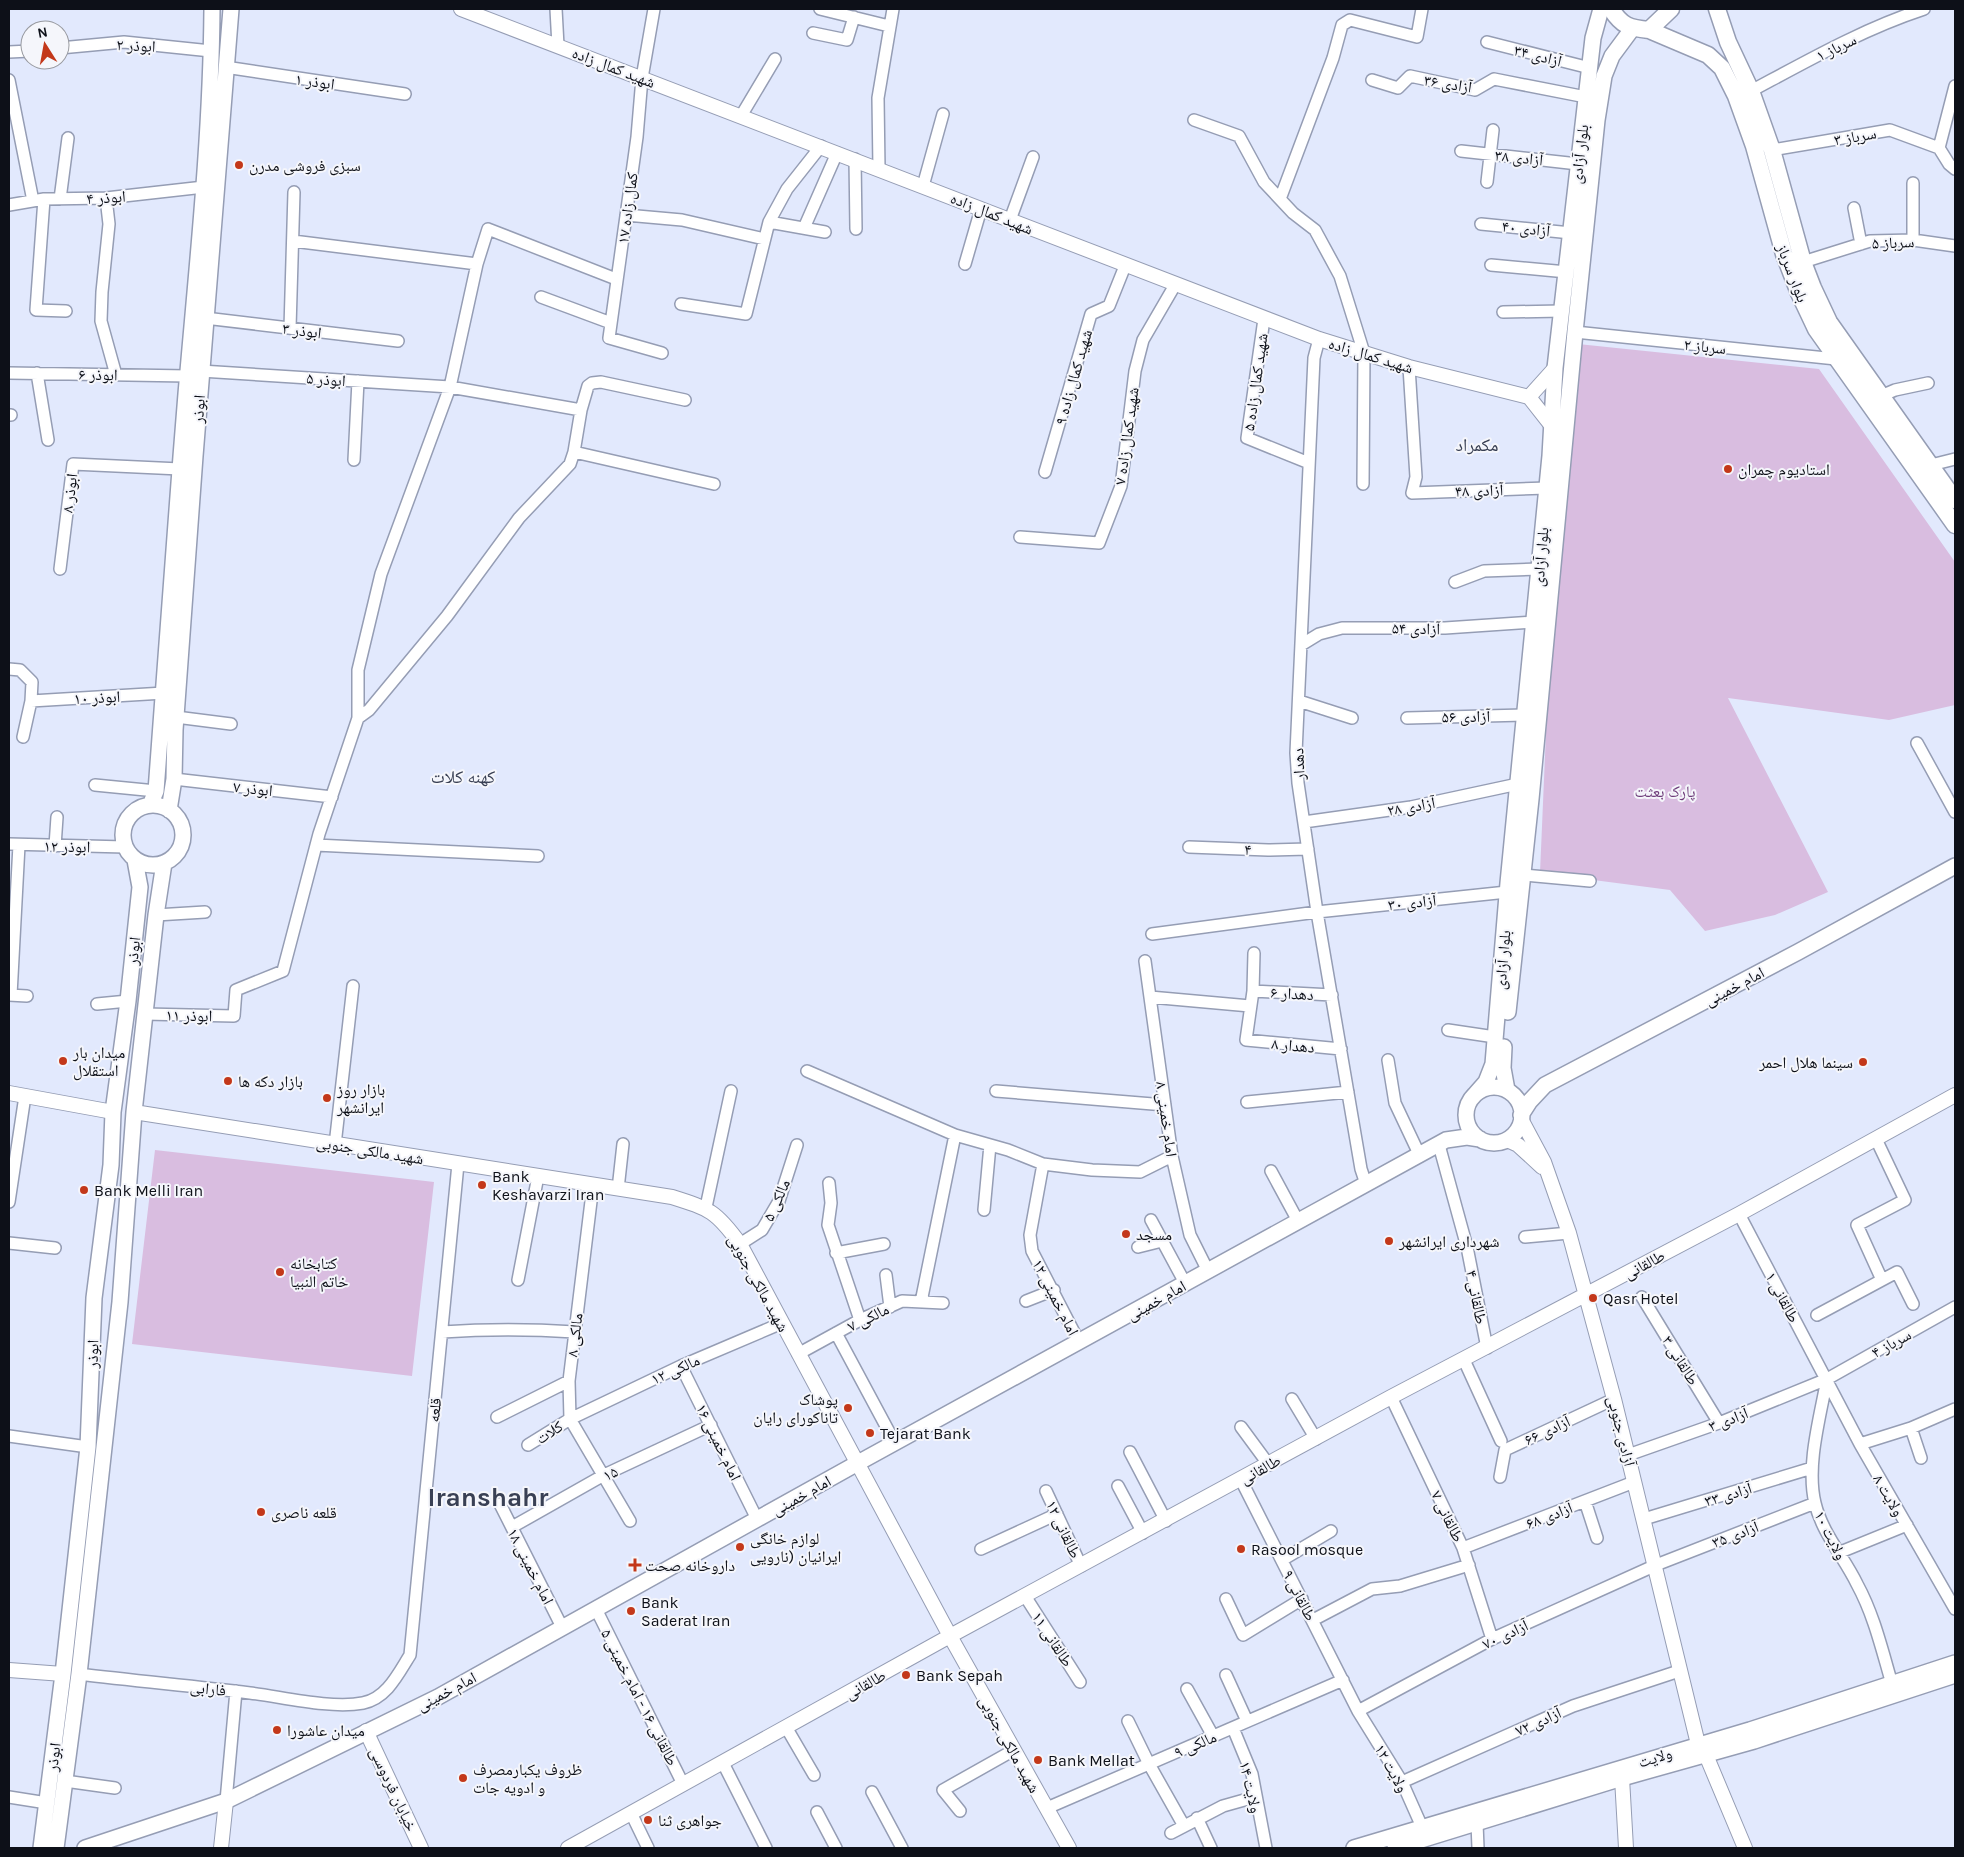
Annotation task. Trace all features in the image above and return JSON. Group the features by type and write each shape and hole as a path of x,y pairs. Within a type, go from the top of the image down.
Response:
{"main road":[{"name":"ابوذر","path":"150,806 156,791 180,469 206,318 215,110 211,51 212,9"},
{"name":"ابوذر","path":"169,810 174,779 204,188 215,110 225,68 231,9"},
{"name":"بلوار آزادی","path":"1443,1143 1455,1128 1469,1103 1486,1082 1493,1064 1507,892 1547,488 1555,368 1586,96 1594,38 1601,9"},
{"path":"1611,9 1619,22 1632,29"},
{"path":"1649,30 1671,9"},
{"name":"بلوار سرباز","path":"1717,9 1728,42 1751,91 1772,150 1803,262 1829,322 1955,500"},
{"name":"بلوار آزادی","path":"1510,1093 1502,1068 1523,875 1574,332 1604,76 1612,56 1632,29"},
{"name":"بلوار سرباز","path":"1632,29 1649,30 1708,54 1722,68 1736,96 1754,146 1784,254 1799,293 1816,329 1955,526"},
{"path":"150,806 160,806 169,810 181,824 183,833 178,851 164,863 155,865 135,860 125,847 123,833 125,823 131,814 140,808 150,806"},
{"name":"ابوذر","path":"41,1848 63,1674 88,1446 94,1298 111,1165 113,1112 128,1001 140,887 135,860"},
{"name":"ابوذر","path":"56,1848 79,1674 120,1302 134,1112 156,915 164,863"},
{"name":"امام خمینی","path":"1521,1117 1535,1094 1545,1085 1798,952 1955,866"},
{"path":"1510,1093 1529,1093 1545,1085"},
{"path":"1499,1088 1510,1093 1518,1102 1521,1117 1514,1134 1507,1140 1498,1143 1480,1139 1472,1133 1466,1117 1469,1103 1483,1089 1499,1088"},
{"name":"امام خمینی","path":"84,1848 110,1844 226,1801 366,1730 438,1697 756,1519 1366,1184 1443,1143 1467,1137 1480,1139"},
{"path":"94,1298 120,1302"},
{"name":"ولایت","path":"1395,1848 1622,1778 1702,1750 1750,1730 1955,1663"},
{"name":"ولایت","path":"1354,1848 1422,1827 1702,1750 1955,1675"}],"street":[{"name":"شهید کمال زاده","path":"461,9 855,159 1125,266 1319,339 1409,367 1529,397"},
{"path":"556,9 558,46"},
{"name":"کمال زاده ۱۷","path":"654,9 642,78 637,137 609,338 662,353"},
{"path":"820,9 889,26"},
{"path":"879,169 878,98 893,9"},
{"path":"1280,198 1333,58 1342,25 1350,20 1417,37 1422,9"},
{"name":"سرباز ۱","path":"1751,91 1827,50 1895,18 1924,9"},
{"path":"813,33 847,40 854,17"},
{"name":"ابوذر ۲","path":"70,47 124,42 211,51"},
{"name":"آزادی ۳۴","path":"1487,42 1590,68"},
{"path":"742,116 775,59"},
{"name":"ابوذر ۱","path":"225,68 405,94"},
{"name":"آزادی ۳۶","path":"1372,80 1398,88 1410,76 1475,90 1494,80 1586,96"},
{"path":"9,80 39,200 36,310 66,311"},
{"path":"1955,86 1939,148 1949,164 1955,169"},
{"path":"923,186 944,114"},
{"path":"1194,120 1239,136 1264,182 1293,213 1316,230 1340,276 1364,353 1362,484"},
{"path":"1487,182 1494,130"},
{"name":"سرباز ۳","path":"1772,150 1890,130 1939,148"},
{"path":"60,199 68,138"},
{"path":"681,304 746,314 769,222 787,189 821,146"},
{"name":"آزادی ۳۸","path":"1461,151 1578,164"},
{"path":"804,228 837,153"},
{"path":"1010,220 1033,157"},
{"path":"855,159 856,229"},
{"path":"1913,183 1913,240"},
{"name":"ابوذر ۴","path":"9,205 39,200 106,198 204,188"},
{"path":"290,328 294,192"},
{"path":"106,198 109,224 101,321 116,375"},
{"path":"1854,208 1861,244"},
{"path":"965,264 981,209"},
{"path":"626,215 682,220 764,239"},
{"path":"769,222 825,232"},
{"name":"آزادی ۴۰","path":"1481,224 1571,233"},
{"path":"538,856 316,845 358,718 358,670 381,574 450,387 476,264 488,229 616,280"},
{"name":"سرباز ۵","path":"1803,262 1870,241 1913,240 1955,246"},
{"path":"293,241 476,264"},
{"path":"1490,265 1567,272"},
{"name":"شهید کمال زاده ۹","path":"1045,472 1091,314 1109,306 1125,266"},
{"name":"شهید کمال زاده ۷","path":"1020,537 1099,543 1121,486 1135,371 1143,340 1175,285"},
{"path":"541,296 611,323"},
{"path":"1503,312 1562,311"},
{"name":"ابوذر ۳","path":"206,318 398,342"},
{"name":"شهید کمال زاده ۵","path":"1264,319 1247,438 1309,463"},
{"name":"سرباز ۲","path":"1574,332 1836,359"},
{"name":"دهدار","path":"1319,339 1314,358 1296,753 1298,783 1317,912 1361,1169 1366,1184"},
{"name":"آزادی ۴۸","path":"1409,367 1416,477 1412,493 1547,488"},
{"path":"1551,425 1529,397 1555,368"},
{"name":"ابوذر ۶","path":"9,373 195,374"},
{"path":"37,373 48,440"},
{"name":"ابوذر ۵","path":"195,374 450,387 581,410"},
{"path":"354,460 358,381"},
{"path":"358,718 369,710 448,616 519,518 570,464 588,386 592,383 600,382 685,400"},
{"path":"1881,396 1895,390 1928,383"},
{"path":"574,452 714,484"},
{"path":"1931,466 1955,459"},
{"name":"ابوذر ۸","path":"60,569 73,464 180,469"},
{"path":"1454,582 1484,572 1539,569"},
{"name":"آزادی ۵۴","path":"1301,645 1319,634 1342,628 1445,628 1534,622"},
{"path":"9,668 20,670 32,682 23,737"},
{"name":"ابوذر ۱۰","path":"30,701 164,693"},
{"path":"1299,701 1352,718"},
{"name":"آزادی ۵۶","path":"1407,718 1524,715"},
{"path":"176,717 231,724"},
{"path":"1917,742 1955,812"},
{"name":"ابوذر ۷","path":"174,779 332,797"},
{"name":"آزادی ۲۸","path":"1304,822 1411,807 1518,784"},
{"path":"95,785 156,791"},
{"path":"55,846 57,818"},
{"path":"14,844 10,995 28,996"},
{"name":"ابوذر ۱۲","path":"14,844 125,847"},
{"name":"ابوذر ۱۱","path":"145,1014 234,1016 236,990 283,972 316,845"},
{"name":"۴","path":"1189,847 1268,850 1308,849"},
{"path":"1523,875 1590,881"},
{"name":"آزادی ۳۰","path":"1152,934 1317,912 1507,892"},
{"path":"156,915 205,912"},
{"path":"1150,997 1250,1006 1254,953"},
{"name":"امام خمینی ۸","path":"1145,961 1172,1156 1190,1235 1208,1271"},
{"path":"335,1145 353,986"},
{"name":"دهدار ۶","path":"1252,991 1332,995"},
{"path":"96,1004 128,1001"},
{"name":"دهدار ۸","path":"1250,1006 1246,1040 1341,1049"},
{"path":"1448,1030 1495,1037"},
{"path":"1388,1060 1395,1103 1420,1156"},
{"path":"807,1072 955,1135 1043,1164 1092,1170 1140,1172 1172,1156"},
{"path":"706,1207 731,1091"},
{"path":"996,1091 1165,1105"},
{"path":"1247,1102 1348,1092"},
{"path":"9,1093 113,1112"},
{"name":"طالقانی","path":"568,1848 950,1636 1391,1398 1739,1214 1955,1095"},
{"path":"9,1202 25,1096"},
{"name":"شهید مالکی جنوبی","path":"134,1112 672,1197 706,1207 724,1222 740,1244 856,1464 1069,1848"},
{"path":"1521,1117 1548,1173"},
{"path":"921,1302 955,1135"},
{"path":"1876,1138 1905,1200 1857,1225 1882,1280"},
{"name":"آزادی جنوبی","path":"1507,1140 1532,1157 1548,1173 1569,1233 1656,1565 1679,1671 1702,1750 1745,1848"},
{"name":"طالقانی ۴","path":"1443,1143 1467,1247 1486,1348"},
{"path":"618,1189 623,1144"},
{"name":"مالکی ۵","path":"740,1244 762,1230 779,1201 797,1145"},
{"path":"984,1210 990,1145"},
{"name":"قلعه","path":"410,1655 458,1164"},
{"name":"امام خمینی ۱۲","path":"1043,1164 1030,1235 1032,1251 1054,1290 1079,1342"},
{"path":"1271,1171 1298,1221"},
{"path":"518,1280 538,1176"},
{"path":"829,1183 831,1203 828,1225 860,1320"},
{"name":"مالکی ۸","path":"593,1185 568,1381 570,1419 630,1521"},
{"name":"طالقانی ۱","path":"1739,1214 1827,1379"},
{"path":"1150,1220 1185,1283"},
{"path":"1525,1237 1569,1233"},
{"path":"1138,1247 1162,1241"},
{"path":"9,1243 55,1248"},
{"path":"836,1253 884,1244"},
{"path":"1817,1315 1897,1272 1913,1304"},
{"path":"886,1275 890,1307"},
{"path":"1026,1302 1054,1290"},
{"name":"طالقانی ۳","path":"1642,1297 1719,1423"},
{"name":"مالکی ۷","path":"798,1354 860,1320 902,1301 943,1304"},
{"name":"سرباز ۴","path":"1827,1379 1955,1307"},
{"name":"مالکی ۱۲","path":"570,1419 681,1366 782,1324"},
{"path":"442,1332 509,1330 575,1332"},
{"path":"836,1333 895,1443"},
{"path":"1464,1360 1501,1441"},
{"name":"امام خمینی ۱۶","path":"681,1366 756,1519"},
{"name":"آزادی ۳","path":"1628,1456 1719,1423 1827,1379"},
{"name":"ولایت ۸","path":"1827,1379 1860,1444 1955,1609"},
{"name":"ولایت ۱۰","path":"1827,1379 1812,1468 1815,1503 1827,1532 1858,1584 1877,1633 1892,1684"},
{"path":"498,1417 568,1381"},
{"name":"طالقانی ۷","path":"1391,1398 1463,1548 1492,1640"},
{"path":"1292,1399 1316,1439"},
{"name":"آزادی ۶۶","path":"1500,1476 1505,1450 1614,1399"},
{"path":"1860,1444 1911,1428 1955,1409"},
{"name":"کلات","path":"528,1445 570,1419"},
{"name":"۱۵","path":"512,1527 604,1476 711,1426"},
{"path":"1241,1427 1269,1465"},
{"path":"1911,1428 1921,1458"},
{"path":"9,1436 88,1446"},
{"path":"1130,1452 1166,1521"},
{"name":"آزادی ۳۳","path":"1644,1519 1812,1468"},
{"name":"طالقانی ۹","path":"1241,1480 1358,1711"},
{"name":"آزادی ۶۸","path":"1463,1548 1634,1482"},
{"path":"1118,1486 1143,1533"},
{"name":"طالقانی ۱۲","path":"1046,1491 1081,1566"},
{"path":"1585,1501 1597,1538"},
{"name":"آزادی ۳۵","path":"1656,1565 1815,1503"},
{"name":"امام خمینی ۱۸","path":"500,1504 562,1627"},
{"path":"982,1549 1057,1514"},
{"path":"1838,1552 1907,1525"},
{"path":"1282,1560 1331,1531"},
{"path":"1312,1620 1372,1589 1400,1586 1469,1565"},
{"name":"آزادی ۷۰","path":"1358,1711 1492,1640 1656,1565"},
{"name":"طالقانی ۱۱","path":"1025,1596 1080,1682"},
{"path":"1226,1600 1243,1635 1302,1599"},
{"name":"طالقانی ۱۶ - امام خمینی ۵","path":"596,1609 684,1784"},
{"name":"فارابی","path":"79,1674 338,1704 364,1703 377,1698 387,1690 410,1655"},
{"path":"9,1670 63,1674"},
{"name":"آزادی ۷۲","path":"1402,1782 1573,1706 1679,1671"},
{"path":"1226,1675 1247,1721"},
{"name":"مالکی ۹","path":"1047,1808 1343,1680"},
{"path":"1187,1689 1213,1736"},
{"path":"221,1848 236,1691"},
{"name":"ولایت ۱۲","path":"1358,1711 1402,1782 1422,1827"},
{"path":"1128,1721 1149,1764 1184,1826"},
{"path":"786,1727 814,1775"},
{"name":"ولایت ۱۴","path":"1233,1728 1252,1774 1266,1848"},
{"name":"خیابان فردوسی","path":"366,1730 421,1848"},
{"path":"960,1812 943,1790 1014,1750"},
{"path":"723,1763 766,1848"},
{"path":"1622,1778 1626,1848"},
{"path":"65,1781 115,1788"},
{"path":"872,1792 902,1848"},
{"path":"9,1797 46,1803"},
{"path":"1171,1833 1223,1806 1255,1797"},
{"path":"817,1812 836,1848"},
{"path":"631,1813 648,1848"},
{"path":"1197,1818 1211,1848"},
{"path":"1477,1823 1478,1848"}],"green space":[{"name":"استادیوم چمران","path":"1578,344 1819,369 1955,562 1955,705 1889,720 1728,698 1828,892 1775,915 1705,931 1670,890 1540,873 1548,686"},
{"path":"155,1150 434,1182 412,1376 132,1344"}],"place":[{"name":"سبزی فروشی مدرن","path":"239,165"},
{"name":"استادیوم چمران","path":"1728,469"},
{"name":"میدان بار استقلال","path":"63,1061"},
{"name":"سینما هلال احمر","path":"1863,1062"},
{"name":"بازار دکه ها","path":"228,1081"},
{"name":"بازار روز ایرانشهر","path":"327,1098"},
{"name":"Bank Keshavarzi Iran","path":"482,1185"},
{"name":"Bank Melli Iran","path":"84,1190"},
{"name":"مسجد","path":"1126,1234"},
{"name":"شهرداری ایرانشهر","path":"1389,1241"},
{"name":"کتابخانه خاتم النبیا","path":"280,1272"},
{"name":"Qasr Hotel","path":"1593,1298"},
{"name":"پوشاک تاناکورای رایان","path":"848,1408"},
{"name":"Tejarat Bank","path":"870,1433"},
{"name":"قلعه ناصری","path":"261,1512"},
{"name":"لوازم خانگی ایرانیان (نارویی","path":"740,1547"},
{"name":"Rasool mosque","path":"1241,1549"},
{"name":"داروخانه صحت","path":"635,1565"},
{"name":"Bank Saderat Iran","path":"631,1611"},
{"name":"Bank Sepah","path":"906,1675"},
{"name":"میدان عاشورا","path":"277,1730"},
{"name":"Bank Mellat","path":"1038,1760"},
{"name":"ظروف یکبارمصرف و ادویه جات","path":"463,1778"},
{"name":"جواهری ثنا","path":"648,1820"}],"district":[{"name":"مکمراد","path":"1477,445"},
{"name":"کهنه کلات","path":"463,777"},
{"name":"Iranshahr","path":"488,1497"}],"park label":[{"name":"پارک بعثت","path":"1665,791"}]}
